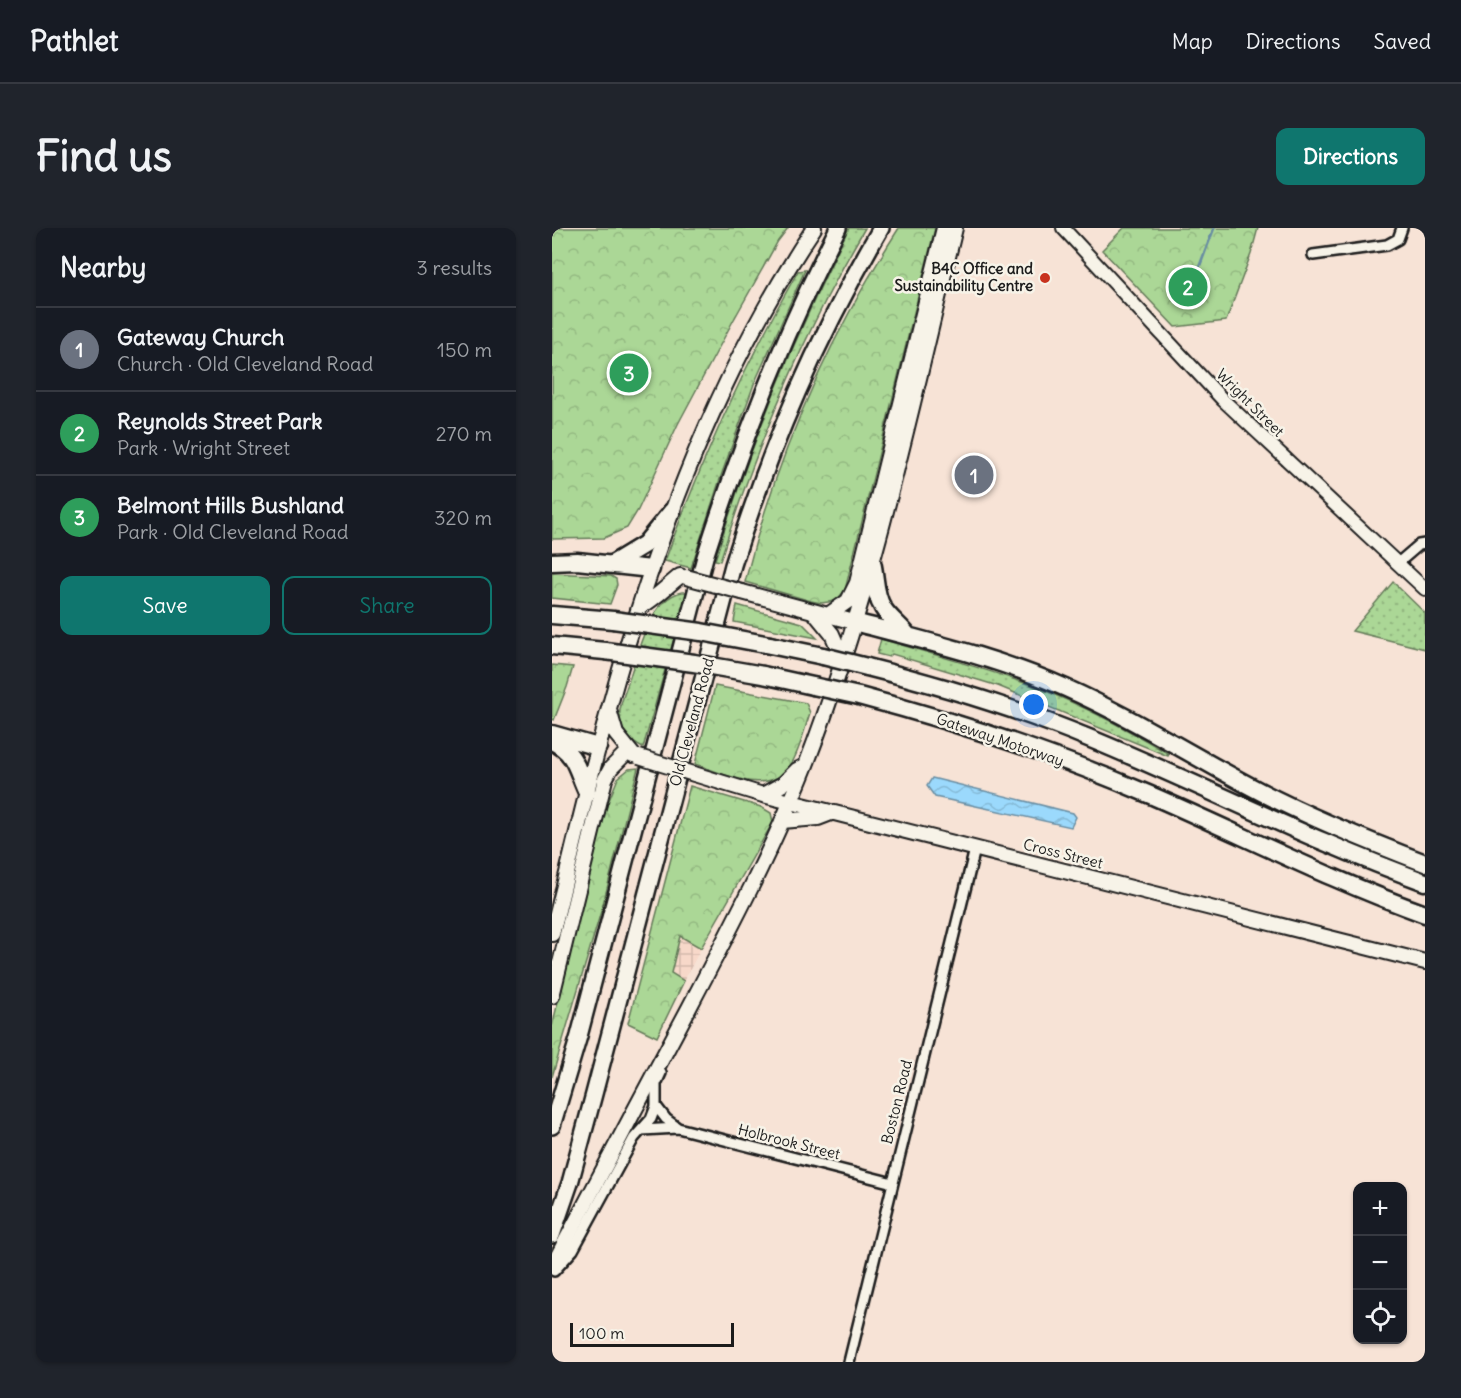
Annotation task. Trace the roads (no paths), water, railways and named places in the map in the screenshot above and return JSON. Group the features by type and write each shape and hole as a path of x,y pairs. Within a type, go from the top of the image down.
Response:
{"highway":[{"name":"Old Cleveland Road","path":"552,1126 579,1036 718,515 778,356 838,228"},
{"name":"Old Cleveland Road","path":"552,1235 570,1183 589,1115 730,577 746,524 775,443 807,368 843,294 881,228"},
{"path":"612,564 645,544 672,511"},
{"path":"552,562 612,564 651,569"},
{"path":"873,562 876,591 882,606 908,636"},
{"name":"Gateway Motorway","path":"552,615 613,620 701,632 770,645 867,667 957,692 1090,739 1343,851 1425,882"},
{"path":"854,622 990,659 1065,687 1130,719 1249,786 1322,820 1425,863"},
{"name":"Gateway Motorway","path":"552,646 674,660 763,675 859,696 982,732 1149,794 1307,867 1425,914"},
{"path":"552,734 598,747"},
{"path":"552,741 562,746 573,758 587,792"}],"main road":[{"path":"552,934 608,709 651,569 672,511 728,378 767,302 814,228"},
{"path":"821,613 848,601 856,583 944,228"},
{"path":"552,1267 736,917 782,821 805,766 832,696 873,562 955,228"},
{"path":"651,569 854,622"},
{"path":"639,608 683,576"},
{"path":"821,613 843,658"},
{"path":"552,996 605,779 610,768 632,755 616,734 608,709"},
{"name":"Cross Street","path":"598,747 831,813 1425,962"},
{"path":"763,795 788,780 797,770 805,766"},
{"path":"782,821 819,818 831,813"}],"street":[{"name":"Wright Street","path":"1064,228 1223,400 1425,589"},
{"path":"1313,255 1387,245 1398,238 1402,228"},
{"path":"1398,563 1419,545 1425,544"},
{"name":"Boston Road","path":"849,1362 975,849"},
{"path":"552,1272 573,1250 632,1141 651,1119 656,1106 656,1084 669,1045"},
{"path":"656,1106 666,1119 678,1128"},
{"name":"Holbrook Street","path":"642,1130 678,1128 893,1184"}],"water":[{"path":"932,778 1073,813 1076,817 1071,827 935,797 927,786"}],"waterway":[{"path":"1191,289 1214,228"}],"place":[{"name":"B4C Office and Sustainability Centre","path":"1045,278"},
{"name":"Reynolds Street Park","path":"1188,287"},
{"name":"Belmont Hills Bushland","path":"629,373"},
{"name":"Gateway Church","path":"974,475"}]}
